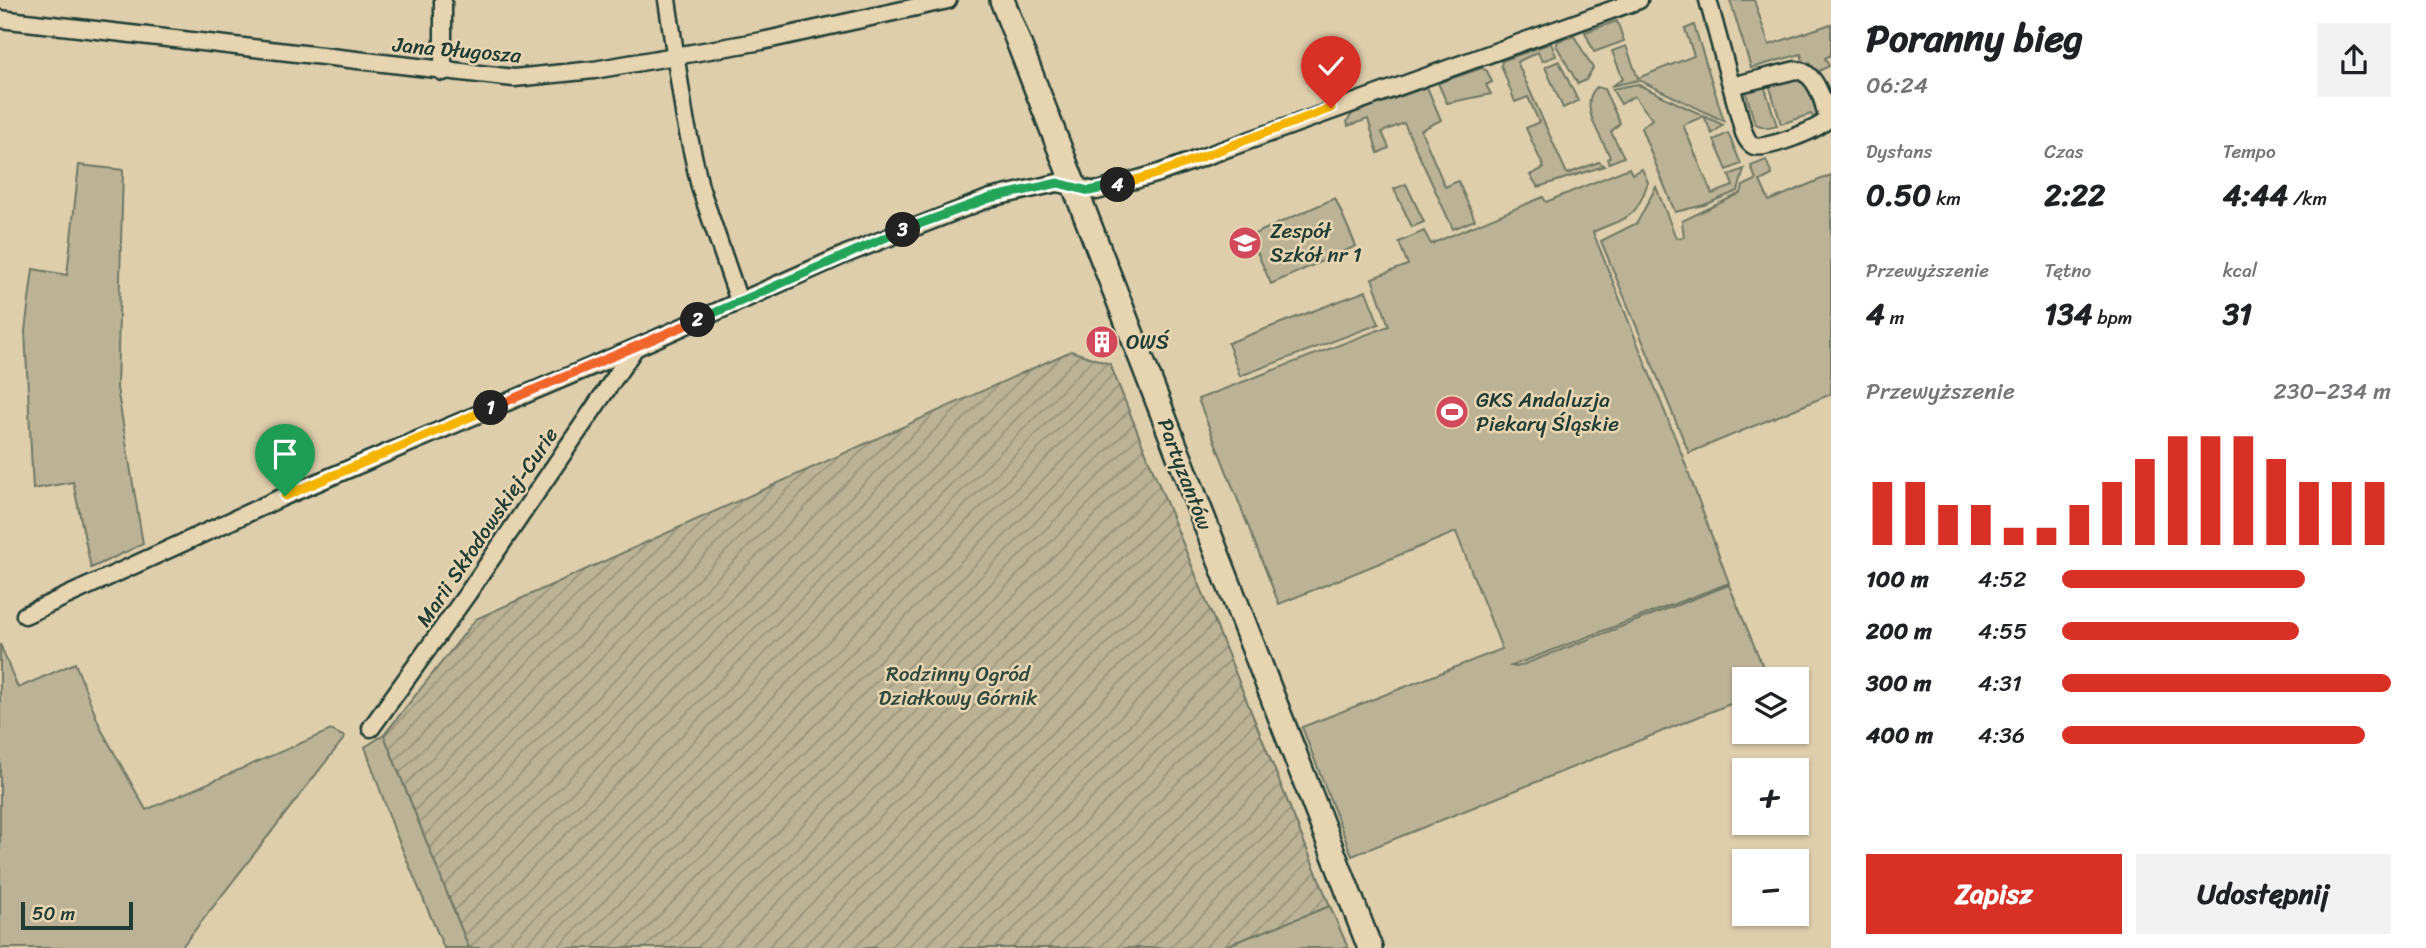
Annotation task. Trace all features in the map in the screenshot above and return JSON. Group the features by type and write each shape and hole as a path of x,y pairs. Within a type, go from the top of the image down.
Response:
{"street":[{"path":"443,0 443,72"},
{"path":"667,0 700,187 738,302"},
{"name":"Jana Długosza","path":"0,19 443,72 536,77 807,32 948,0"},
{"name":"Partyzantów","path":"1002,0 1370,948"},
{"path":"25,615 285,496 635,348 922,222 990,198 1058,183 1097,191 1159,173 1639,0"},
{"path":"1708,0 1731,86 1744,133 1754,146 1765,146 1817,129 1827,119 1811,76 1805,71 1796,70 1731,86"},
{"name":"Marii Skłodowskiej-Curie","path":"370,727 468,593 635,348"}],"green space":[{"path":"1730,0 1754,0 1769,45 1831,24 1831,55 1825,58 1829,66 1815,73 1810,62 1804,64 1801,54 1751,68"},
{"path":"1617,21 1624,41 1594,52 1585,32"},
{"path":"1694,25 1724,121 1639,80 1611,86 1623,79 1612,51 1626,46 1638,78 1694,56 1685,29"},
{"path":"1574,36 1593,68 1586,80 1578,84 1556,45 1558,41"},
{"path":"1551,43 1556,56 1542,61 1538,52 1517,62 1567,174 1599,162 1604,166 1538,187 1530,175 1544,168 1526,128 1539,122 1528,97 1515,102 1501,65 1502,61"},
{"path":"1559,61 1578,101 1563,108 1545,67"},
{"path":"1482,68 1487,71 1492,82 1486,85 1491,94 1447,103 1438,83"},
{"path":"1791,78 1807,85 1818,116 1813,117 1811,114 1781,124 1769,84"},
{"path":"1637,84 1723,125 1712,134 1704,116 1683,125 1712,194 1733,186 1729,175 1744,169 1738,191 1704,205 1675,212 1641,128 1652,119 1634,96 1621,104 1612,89"},
{"path":"1764,85 1777,126 1768,128 1755,124 1745,90"},
{"path":"1427,87 1441,120 1421,130 1445,187 1458,181 1475,220 1453,229 1404,123 1382,132 1389,148 1378,153 1368,119 1348,126 1347,121 1353,113"},
{"path":"1597,87 1604,89 1620,123 1611,132 1624,157 1609,163 1607,159 1610,157 1590,112 1591,94"},
{"path":"1728,133 1741,164 1727,170 1714,140"},
{"path":"1766,160 1772,175 1760,181 1769,201 1831,175 1831,394 1689,453 1601,241 1637,223 1656,187 1676,238 1684,237 1682,221 1741,193 1743,186 1756,180 1751,166"},
{"path":"79,165 123,170 117,388 143,544 91,568 73,482 33,489 25,331 33,269 67,275"},
{"path":"1629,168 1632,174 1642,169 1648,182 1634,211 1622,220 1593,232 1682,455 1729,583 1511,666 1517,667 1729,585 1763,667 1732,667 1732,703 1352,856 1302,727 1502,649 1456,532 1279,604 1198,399 1389,326 1372,278 1408,265 1399,242 1424,231 1431,244 1543,197 1546,202"},
{"path":"1406,184 1424,222 1412,227 1394,189"},
{"path":"1335,198 1356,246 1271,284 1250,236"},
{"path":"1366,291 1379,324 1240,376 1228,343"},
{"name":"Rodzinny Ogród Działkowy Górnik","path":"1071,351 1110,364 1330,906 1220,948 469,948 384,735 476,619"},
{"path":"0,644 18,688 75,663 101,729 146,810 331,730 345,737 181,948 0,948"},
{"path":"384,735 469,948 444,948 395,832 365,747"},
{"path":"1330,906 1348,948 1220,948"}],"place":[{"name":"Zespół Szkół nr 1","path":"1245,243"},
{"name":"OWŚ","path":"1102,342"},
{"name":"GKS Andaluzja Piekary Śląskie","path":"1452,412"}],"route":[{"path":"285,496 635,348 922,222 990,198 1058,183 1097,191 1159,173 1331,108"}]}
